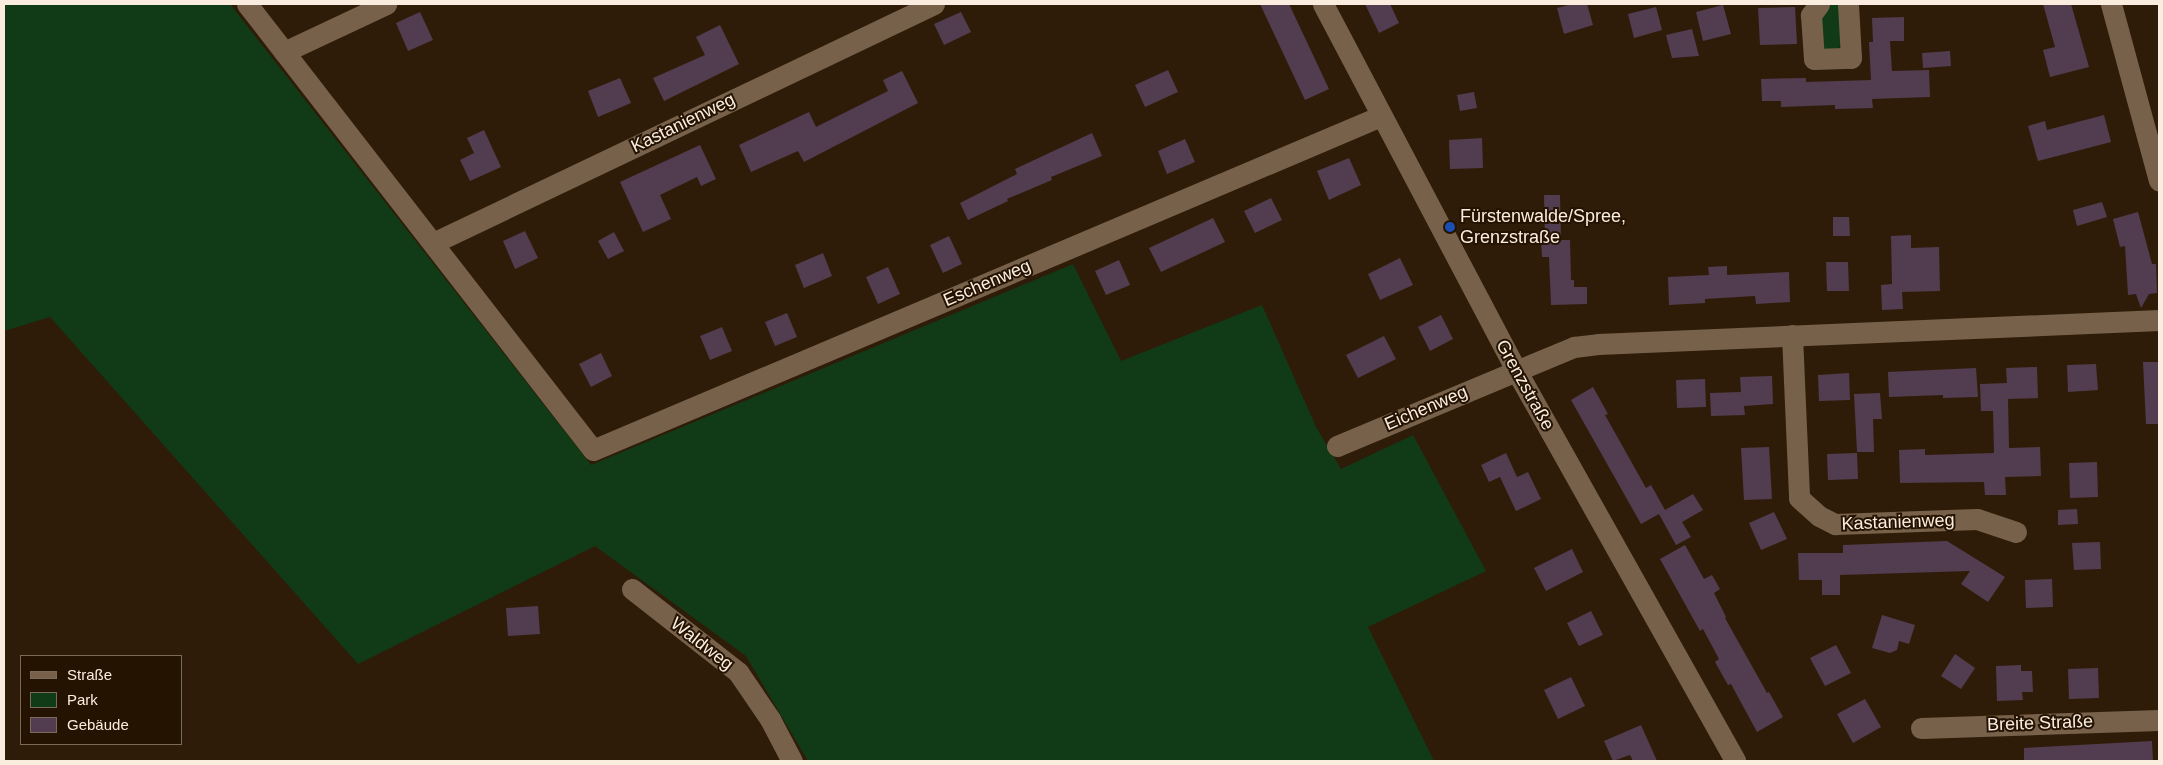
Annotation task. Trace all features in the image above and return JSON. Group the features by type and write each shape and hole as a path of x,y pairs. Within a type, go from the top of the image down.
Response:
{"street":[{"path":"247,4 433,243"},
{"path":"284,52 386,4"},
{"name":"Kastanienweg","path":"433,243 934,4"},
{"name":"Grenzstraße","path":"1323,4 1516,370 1735,761"},
{"path":"1819,4 1811,15 1814,59 1852,58 1848,4"},
{"path":"2111,4 2159,181"},
{"name":"Eschenweg","path":"433,243 593,450 1381,116"},
{"path":"1516,370 1574,347 2159,320"},
{"name":"Kastanienweg","path":"1792,336 1799,498 1819,516 1835,524 1977,519 2016,532"},
{"name":"Eichenweg","path":"1337,446 1516,370"},
{"name":"Waldweg","path":"632,589 738,672 770,719 792,761"},
{"name":"Breite Straße","path":"1921,728 2159,720"}],"green space":[{"path":"4,4 230,4 591,465 1073,264 1121,361 1262,305 1316,427 1341,469 1413,435 1486,571 1368,627 1434,761 808,761 746,656 595,546 358,664 50,317 4,331"},
{"path":"1828,4 1841,4 1844,42 1835,52 1828,52 1818,43 1817,18"}],"building":[{"path":"1260,4 1289,4 1329,89 1305,100"},
{"path":"1365,4 1390,4 1399,23 1379,33"},
{"path":"1572,4 1587,4 1593,25 1564,34 1557,8"},
{"path":"2043,4 2071,4 2089,67 2050,77 2043,50 2055,47"},
{"path":"1723,5 1731,34 1703,41 1696,12"},
{"path":"1656,7 1662,30 1634,38 1628,14"},
{"path":"1795,7 1797,44 1760,45 1758,8"},
{"path":"420,12 433,40 408,51 396,23"},
{"path":"961,12 971,32 944,45 934,24"},
{"path":"1904,17 1904,41 1890,41 1892,71 1929,70 1930,97 1872,99 1873,108 1835,109 1835,105 1781,107 1781,101 1762,101 1761,79 1806,78 1806,82 1871,80 1869,42 1873,42 1872,18"},
{"path":"720,25 739,64 664,101 653,78 705,55 696,37"},
{"path":"1692,29 1699,56 1672,58 1666,35"},
{"path":"1950,51 1951,66 1923,68 1922,53"},
{"path":"1168,70 1178,92 1145,107 1135,85"},
{"path":"902,71 918,103 804,162 798,151 751,172 739,145 809,112 816,127 888,91 883,80"},
{"path":"620,78 631,103 598,117 588,91"},
{"path":"1474,92 1477,108 1460,111 1457,95"},
{"path":"2104,115 2111,142 2038,161 2028,126 2045,121 2047,130"},
{"path":"484,130 501,167 470,181 460,160 474,153 467,138"},
{"path":"1092,133 1102,156 1051,177 1052,180 1007,199 1008,201 968,220 960,203 1017,174 1015,169"},
{"path":"1482,138 1483,168 1450,169 1449,140"},
{"path":"1185,139 1195,162 1167,174 1158,151"},
{"path":"700,145 716,179 701,186 697,177 660,195 671,219 643,232 620,182"},
{"path":"1349,158 1361,185 1329,200 1317,171"},
{"path":"1544,195 1560,195 1561,240 1570,240 1571,280 1574,280 1574,287 1587,287 1587,304 1551,305 1549,257 1542,257 1541,241 1545,241"},
{"path":"1271,198 1282,220 1255,233 1244,211"},
{"path":"2102,202 2107,217 2077,226 2073,210"},
{"path":"2138,212 2152,264 2156,264 2157,293 2149,294 2141,308 2136,294 2128,295 2125,246 2120,247 2113,219"},
{"path":"1833,217 1849,217 1850,236 1833,236"},
{"path":"1213,218 1225,242 1161,272 1149,248"},
{"path":"525,231 538,258 515,269 503,241"},
{"path":"614,232 624,251 608,259 598,241"},
{"path":"1911,235 1911,248 1939,247 1940,291 1902,292 1903,309 1882,310 1881,285 1892,284 1891,236"},
{"path":"949,236 962,264 943,273 930,245"},
{"path":"823,253 832,276 804,288 795,265"},
{"path":"1400,258 1413,285 1380,300 1368,274"},
{"path":"1119,260 1130,285 1106,295 1095,271"},
{"path":"1826,262 1848,262 1849,291 1827,291"},
{"path":"1727,266 1727,275 1789,272 1790,302 1756,304 1755,296 1705,299 1705,303 1669,305 1668,277 1709,275 1708,267"},
{"path":"888,267 900,294 878,304 866,277"},
{"path":"787,313 797,337 775,346 765,322"},
{"path":"1441,315 1453,339 1430,351 1418,327"},
{"path":"722,327 732,351 710,360 700,336"},
{"path":"1384,336 1396,359 1358,378 1346,355"},
{"path":"601,353 612,376 591,387 579,364"},
{"path":"2143,362 2159,362 2159,424 2146,424"},
{"path":"2096,364 2098,390 2068,392 2067,365"},
{"path":"2037,367 2038,398 2008,399 2009,448 2040,447 2041,476 2005,477 2006,495 1985,495 1984,482 1900,483 1899,450 1925,449 1925,455 1994,453 1993,411 1981,411 1980,384 2007,383 2006,368"},
{"path":"1976,368 1978,397 1943,398 1943,395 1889,397 1888,372"},
{"path":"1849,373 1850,400 1819,401 1818,375"},
{"path":"1772,376 1773,404 1744,406 1745,415 1711,416 1710,393 1741,392 1740,377"},
{"path":"1705,379 1706,407 1677,408 1676,380"},
{"path":"1593,387 1608,414 1605,415 1646,488 1651,485 1665,510 1693,494 1703,510 1682,522 1691,537 1676,545 1659,514 1641,524 1571,400"},
{"path":"1880,393 1882,419 1873,419 1874,452 1857,452 1854,394"},
{"path":"1769,447 1772,499 1744,500 1741,448"},
{"path":"1506,453 1517,477 1528,472 1541,499 1516,511 1500,477 1489,482 1481,465"},
{"path":"1857,453 1858,479 1828,480 1827,454"},
{"path":"2097,462 2098,497 2070,498 2069,463"},
{"path":"2077,509 2078,524 2058,525 2058,510"},
{"path":"1774,512 1787,539 1761,550 1749,523"},
{"path":"1947,541 2005,577 1988,602 1961,584 1970,571 1840,575 1840,595 1822,595 1822,580 1799,580 1798,553 1843,553 1843,545"},
{"path":"2100,542 2101,569 2074,570 2072,543"},
{"path":"1685,545 1704,579 1712,575 1720,589 1714,593 1725,618 1767,693 1769,692 1783,717 1757,732 1731,684 1728,685 1715,662 1719,659 1703,629 1700,631 1660,559"},
{"path":"1572,549 1583,572 1546,591 1534,568"},
{"path":"2052,579 2053,607 2026,608 2025,580"},
{"path":"538,606 540,634 508,636 506,608"},
{"path":"1591,611 1603,635 1579,646 1567,623"},
{"path":"1882,615 1915,625 1909,644 1899,641 1897,650 1890,653 1872,648"},
{"path":"1836,645 1851,673 1825,686 1810,658"},
{"path":"1955,654 1975,668 1961,689 1941,676"},
{"path":"2021,665 2021,671 2032,671 2033,692 2022,692 2023,700 1997,701 1996,666"},
{"path":"2098,668 2099,698 2069,699 2068,669"},
{"path":"1571,677 1585,706 1558,719 1544,690"},
{"path":"1865,699 1881,727 1853,743 1837,714"},
{"path":"1641,725 1657,761 1633,761 1630,755 1613,761 1604,741"},
{"path":"2152,741 2153,761 2024,761 2024,748"}],"place":[{"name":"Fürstenwalde/Spree, Grenzstraße","path":"1450,227"}]}
